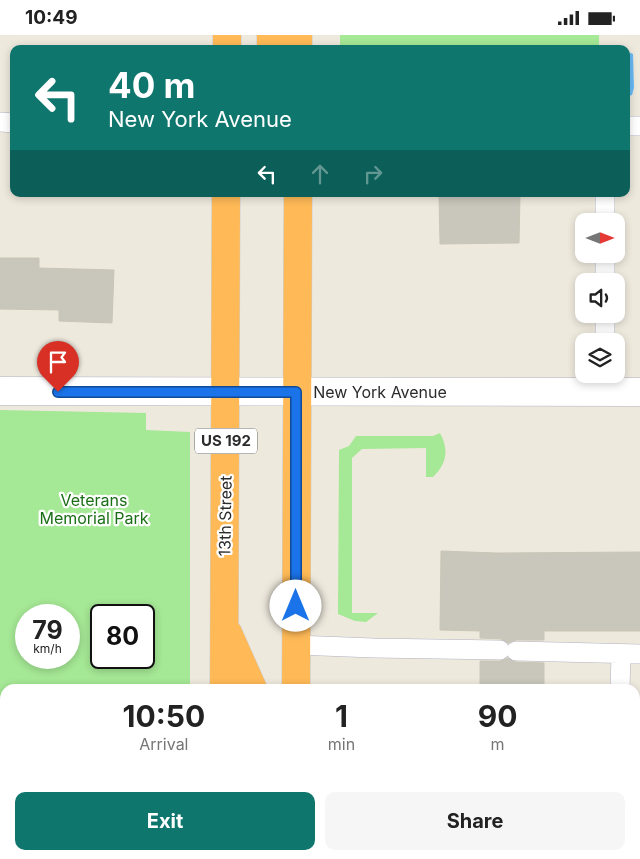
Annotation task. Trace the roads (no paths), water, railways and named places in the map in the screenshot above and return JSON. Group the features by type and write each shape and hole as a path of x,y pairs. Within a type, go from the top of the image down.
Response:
{"highway":[{"name":"13th Street","path":"224,684 226,197"},
{"path":"296,684 298,197"},
{"path":"224,625 251,684"}],"street":[{"name":"New York Avenue","path":"0,391 225,393 605,383 640,392"}],"lane":[{"path":"605,197 605,213"},
{"path":"296,645 640,654"},
{"path":"620,684 621,654"}],"water":[{"path":"630,53 633,54 634,88 630,96"}],"park label":[{"name":"Veterans Memorial Park","path":"94,509"}]}
